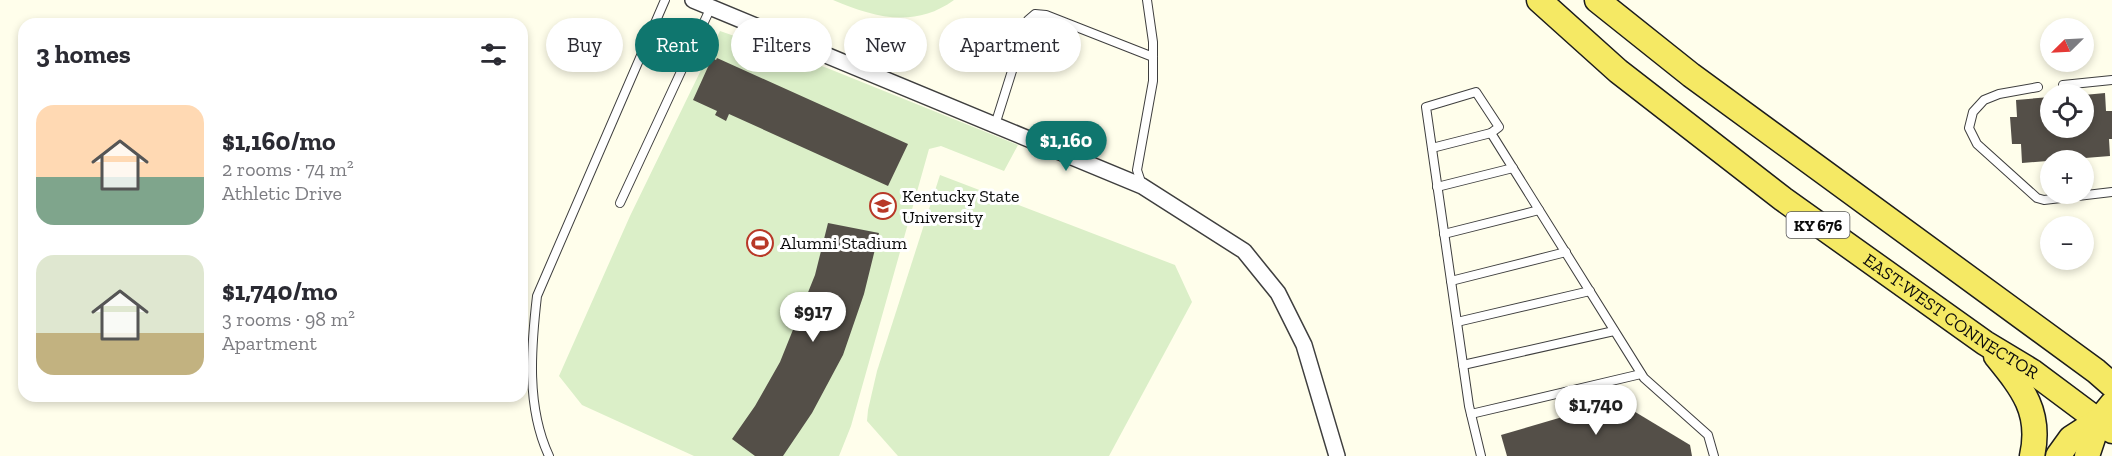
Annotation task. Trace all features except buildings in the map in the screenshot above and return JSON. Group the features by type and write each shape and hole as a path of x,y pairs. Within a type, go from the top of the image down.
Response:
{"main road":[{"name":"EAST-WEST CONNECTOR","path":"1539,0 1618,71 1703,139 1854,251 1985,342 2108,418"},
{"name":"KY 676","path":"1597,0 1691,75 2112,385"},
{"path":"1985,342 2018,384 2031,408 2036,433 2032,456"},
{"path":"2058,456 2071,438 2108,418"},
{"path":"2087,456 2108,418"}],"street":[{"path":"693,0 1142,186 1244,251 1278,293 1304,345 1337,456"}],"lane":[{"path":"549,456 537,423 534,387 532,340 537,296 665,0"},
{"path":"1142,186 1137,170 1153,81 1153,42 1147,0"},
{"path":"621,203 711,7"},
{"path":"995,125 1028,20 1035,14 1046,15 1153,57"},
{"path":"2073,84 2112,80"},
{"path":"2038,87 1999,94 1977,105 1969,128 1977,144 2037,198 2044,200 2112,192"},
{"path":"1432,148 1491,133 1499,127 1476,92 1426,107 1463,365 1481,456"},
{"path":"1491,133 1641,374 1708,435 1714,456"},
{"path":"1437,187 1513,168"},
{"path":"1444,234 1539,210"},
{"path":"1451,281 1566,252"},
{"path":"1457,322 1590,291"},
{"path":"1463,365 1614,331"},
{"path":"1471,414 1641,374"}],"green space":[{"path":"833,0 954,0 924,15 894,17 863,11"},
{"name":"Alumni Stadium","path":"720,31 731,35 731,72 832,72 832,70 1018,145 1004,171 941,146 929,149 851,426 839,456 694,456 582,405 559,376 630,216 700,72 719,72"},
{"path":"940,175 1175,265 1192,302 1109,456 898,456 867,421 877,371"}],"place":[{"name":"Kentucky State University","path":"883,206"},
{"name":"Alumni Stadium","path":"760,243"}]}
